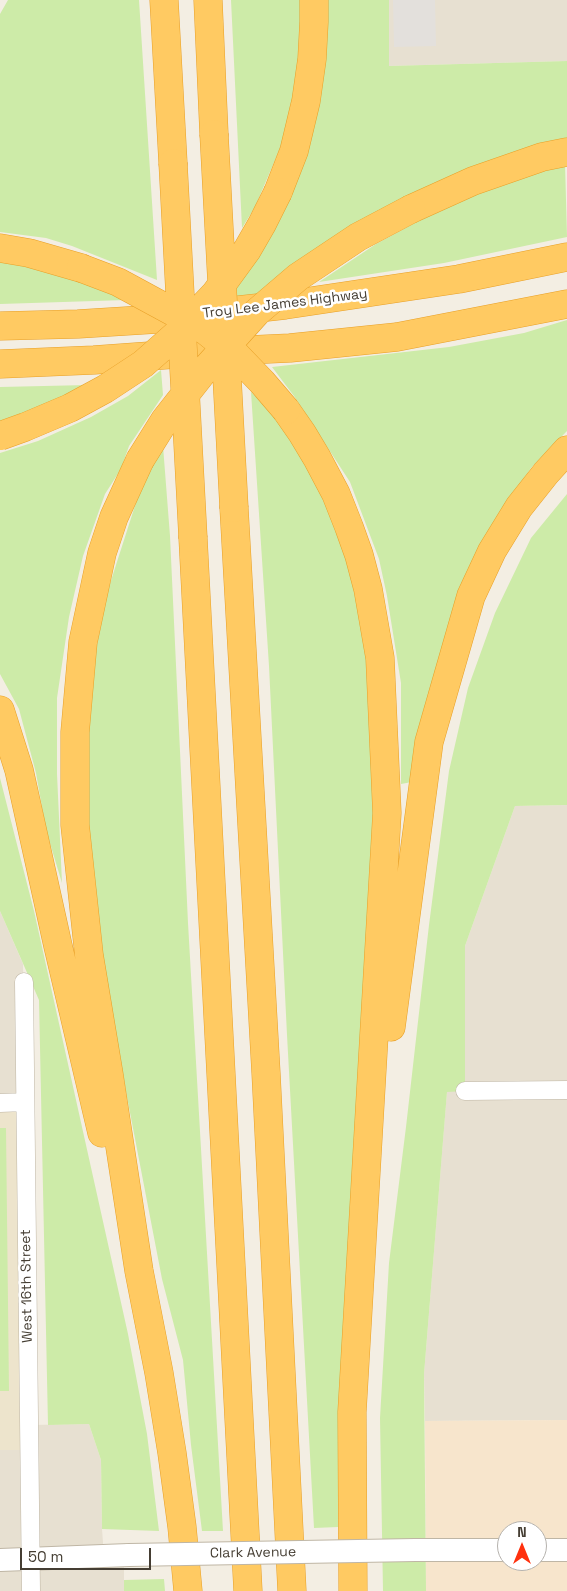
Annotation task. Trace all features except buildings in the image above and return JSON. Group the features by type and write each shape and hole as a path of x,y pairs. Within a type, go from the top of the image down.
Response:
{"highway":[{"path":"164,0 248,1591"},
{"path":"208,0 292,1591"},
{"path":"0,436 61,412 105,389 150,358 177,334 215,294 247,250 278,192 294,151 306,101 312,59 314,0"},
{"path":"188,1591 172,1453 139,1271 89,955 79,872 75,780 78,682 83,642 102,553 114,517 140,460 165,420 202,373 257,312 298,277 358,237 411,209 473,181 542,158 567,152"},
{"path":"0,248 29,253 81,268 118,282 201,327 236,355 286,410 317,458 336,494 349,527 368,589 380,658 387,813 352,1412 353,1591"},
{"name":"Troy Lee James Highway","path":"0,326 138,320 285,305 459,279 567,257"},
{"path":"0,364 290,348 397,337 567,304"},
{"path":"362,1219 399,971 428,742 472,596 492,551 519,507 546,472 567,450"},
{"path":"0,710 19,770 97,1113 139,1271"}],"street":[{"name":"West 16th Street","path":"24,982 31,1591"},
{"path":"465,1091 567,1090"},
{"path":"0,1103 26,1102"},
{"name":"Clark Avenue","path":"0,1560 129,1555 497,1550"},
{"path":"547,1550 567,1550"}],"shaded area":[{"path":"389,0 567,0 567,61 389,66"},
{"path":"393,0 435,0 436,46 394,47"},
{"path":"567,805 567,1420 425,1421 424,1374 447,1091 465,1091 465,946 515,806"},
{"path":"0,911 23,964 25,1102 0,1103"},
{"path":"25,1102 29,1450 0,1450 0,1103"},
{"path":"567,1420 567,1591 426,1591 425,1421"},
{"path":"89,1424 101,1460 104,1556 124,1555 124,1591 0,1591 0,1450 29,1449 29,1425"}],"green space":[{"path":"8,0 139,0 157,280 72,246 46,238 0,232 0,14"},
{"path":"231,0 305,0 303,46 287,132 255,207 242,228"},
{"path":"314,0 389,0 389,66 567,61 567,152 220,312 278,192"},
{"path":"565,163 567,237 444,263 319,282 376,244 437,211 496,186"},
{"path":"0,260 64,274 126,300 0,304"},
{"path":"567,320 567,431 531,468 490,530 443,646 423,712 412,782 401,784 401,683 379,559 350,482 294,396 272,367 449,347 524,333"},
{"path":"161,370 163,395 129,446 121,469 105,494 83,556 69,617 57,698 57,774 62,883 46,830 36,773 19,709 0,674 0,453 38,441 91,417 128,396"},
{"path":"88,385 46,407 0,423 0,387"},
{"path":"251,392 282,421 313,470 345,545 368,648 377,753 340,1399 338,1527 314,1528 269,666"},
{"path":"163,446 170,536 188,923 223,1531 202,1531 183,1360 162,1279 102,955 93,881 87,801 89,713 97,644 107,593 141,487"},
{"path":"567,494 567,805 515,806 465,946 465,1091 447,1092 424,1374 426,1591 383,1591 380,1418 389,1263 449,771 468,688 495,613 531,538"},
{"path":"0,778 34,911 128,1334 147,1434 159,1531 102,1529 101,1460 89,1424 48,1425 39,1000 0,911"},
{"path":"0,1128 6,1128 9,1391 0,1391"},
{"path":"164,1579 165,1591 124,1591 124,1580"}]}
